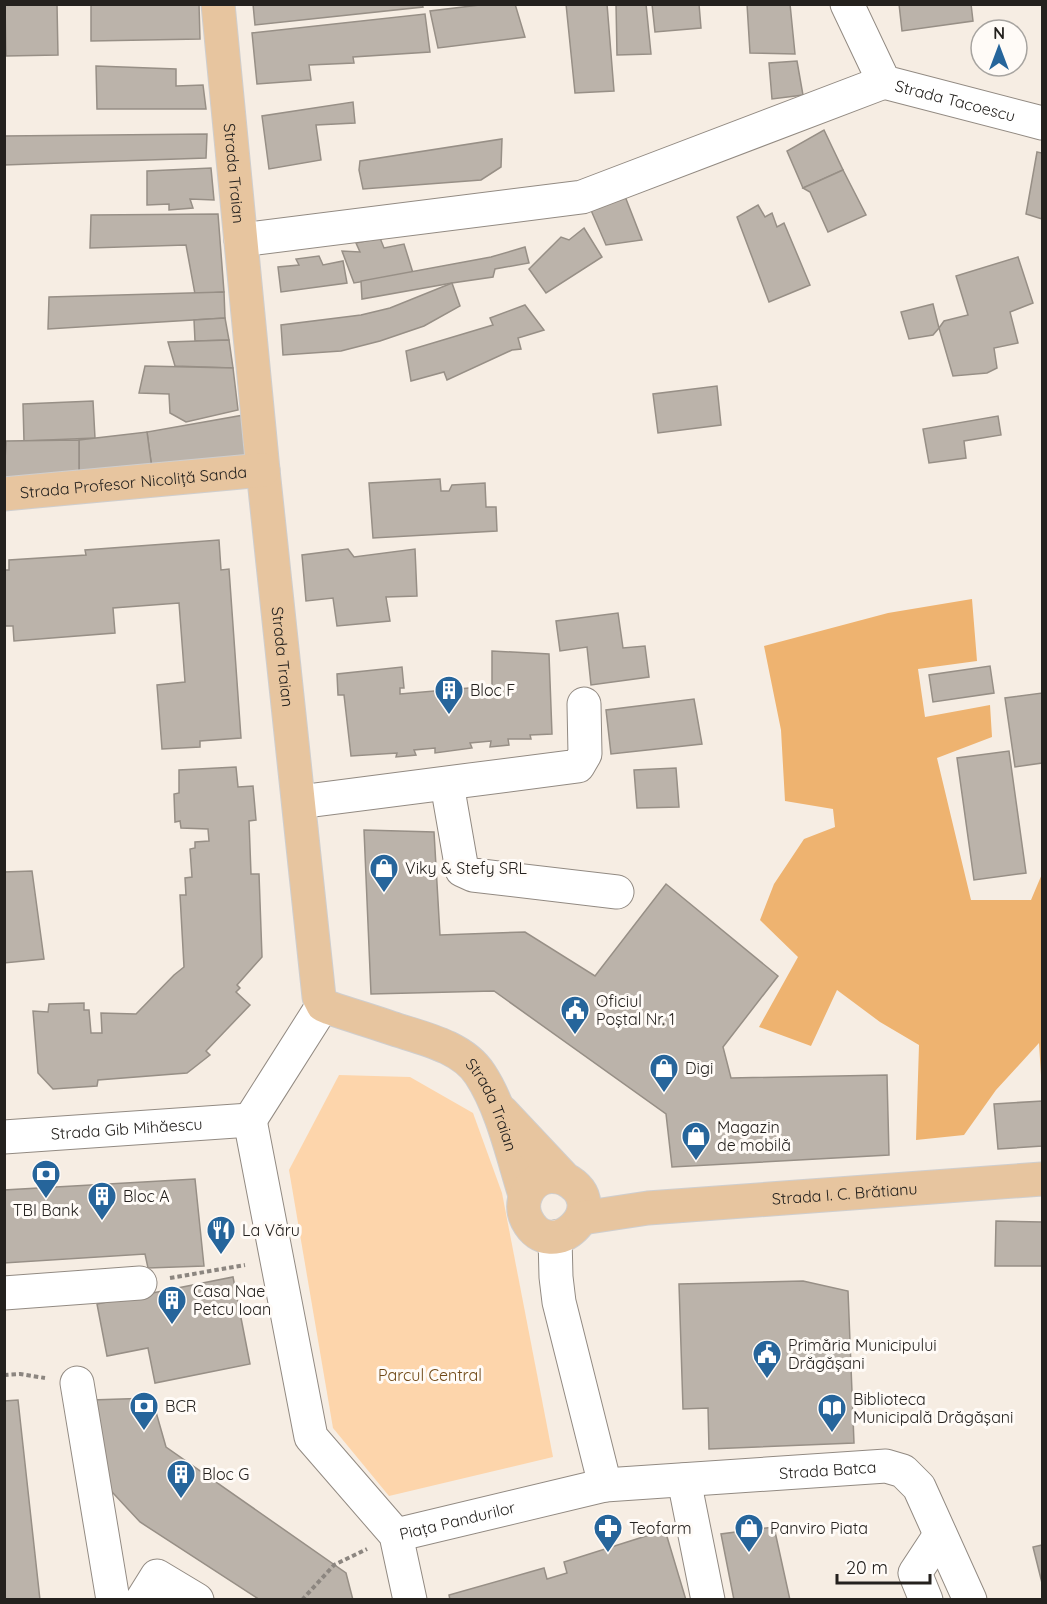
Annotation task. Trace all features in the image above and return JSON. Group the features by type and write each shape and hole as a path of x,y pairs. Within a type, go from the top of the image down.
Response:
{"main road":[{"name":"Strada Traian","path":"218,4 263,470 319,997 323,1005 437,1043 460,1055 480,1073 497,1107 525,1195"},
{"name":"Strada Profesor Nicoliță Sanda","path":"4,494 263,470"},
{"path":"497,1107 570,1182 580,1192 583,1200 582,1218 577,1226 563,1236 546,1236 531,1227 524,1212 525,1195 530,1187 546,1177 556,1177 570,1182 648,1208"},
{"name":"Strada I. C. Brătianu","path":"582,1218 648,1208 1042,1179"}],"street":[{"name":"Strada Tacoescu","path":"848,4 884,82 1042,123"},
{"path":"241,240 582,197 884,82"},
{"path":"299,802 578,766 585,754 584,704"},
{"path":"447,784 462,870 473,875 617,892"},
{"path":"250,1120 323,1005"},
{"name":"Strada Gib Mihăescu","path":"4,1137 250,1120"},
{"name":"Piața Pandurilor","path":"250,1120 311,1437 396,1535 605,1485"},
{"path":"555,1237 559,1302 605,1485"},
{"path":"4,1293 140,1283"},
{"path":"77,1383 113,1599"},
{"name":"Strada Batca","path":"605,1485 886,1466 903,1471 919,1487 970,1599"},
{"path":"684,1480 708,1599"},
{"path":"396,1535 410,1599"},
{"path":"926,1599 915,1573 940,1535"},
{"path":"142,1599 157,1576 197,1599"}],"path":[{"path":"206,1272 277,1260"},
{"path":"4,1376 20,1374"},
{"path":"302,1599 334,1565"}],"green space":[{"name":"Parcul Central","path":"339,1075 410,1077 473,1113 502,1193 553,1457 389,1496 333,1428 289,1170"}],"shaded area":[{"path":"972,599 977,661 918,669 925,717 990,705 992,737 937,758 971,900 1031,900 1042,874 1042,1075 1039,1043 996,1090 964,1135 916,1140 919,1045 880,1022 837,990 811,1046 759,1027 798,957 760,920 774,884 804,839 835,827 833,809 785,801 781,730 764,646 888,613"}],"building":[{"path":"5,4 57,4 58,55 6,56"},
{"path":"91,4 199,4 200,39 91,41"},
{"path":"253,4 422,4 423,7 255,25"},
{"path":"488,4 515,4 525,37 438,48 430,11"},
{"path":"566,4 607,4 614,91 575,93"},
{"path":"616,4 646,4 651,54 617,55"},
{"path":"652,4 699,4 701,28 655,32"},
{"path":"747,4 790,4 795,54 750,53"},
{"path":"899,4 971,4 973,18 969,18 969,22 902,31"},
{"path":"425,14 430,52 353,57 354,63 309,65 311,80 257,84 252,33"},
{"path":"797,61 803,95 772,99 769,63"},
{"path":"96,66 176,69 176,86 203,85 206,109 97,109"},
{"path":"353,102 355,123 316,125 321,160 269,169 262,116"},
{"path":"824,130 843,170 803,188 787,151"},
{"path":"207,134 206,158 4,165 4,136"},
{"path":"502,139 501,167 481,180 363,189 359,170 360,161"},
{"path":"1037,152 1042,153 1042,219 1026,214"},
{"path":"211,168 214,200 190,199 193,208 169,210 169,204 147,205 147,171"},
{"path":"843,170 866,215 828,232 810,192 803,188"},
{"path":"621,186 642,240 606,245 587,201"},
{"path":"758,205 765,217 772,213 777,227 784,223 810,285 769,302 737,217"},
{"path":"218,214 224,292 195,294 186,245 90,248 91,215"},
{"path":"584,228 602,257 546,293 529,269 561,237 569,240"},
{"path":"380,238 384,248 404,244 413,273 354,283 342,251 360,252 356,243"},
{"path":"525,247 529,263 495,269 493,277 362,299 361,281 491,257"},
{"path":"319,256 323,265 343,261 347,283 281,292 278,267 299,265 296,259"},
{"path":"1018,257 1033,303 1010,312 1018,343 994,348 997,368 987,373 953,376 939,328 944,321 968,315 956,276"},
{"path":"452,283 460,306 424,326 341,351 283,355 281,325 361,315 390,308"},
{"path":"224,292 225,318 48,329 49,297"},
{"path":"933,304 939,328 933,335 909,339 901,312"},
{"path":"525,305 544,330 518,338 521,349 512,350 447,380 444,372 411,381 406,351 493,325 490,318"},
{"path":"225,318 229,340 195,341 194,320"},
{"path":"229,340 233,368 175,366 168,342"},
{"path":"145,366 233,368 238,410 186,422 170,413 169,394 139,393"},
{"path":"717,386 721,425 658,433 653,394"},
{"path":"93,401 95,438 24,441 23,404"},
{"path":"244,415 245,467 152,469 147,432"},
{"path":"998,416 1001,435 964,441 966,458 929,463 923,429"},
{"path":"147,432 152,469 79,476 79,440"},
{"path":"79,440 79,473 4,480 6,441"},
{"path":"440,479 441,491 449,491 452,485 485,483 486,507 496,507 497,531 373,538 369,483"},
{"path":"219,540 221,570 229,569 241,738 200,741 200,747 162,749 157,685 185,682 179,603 113,608 115,633 14,641 13,626 4,626 4,570 9,570 9,560 86,555 85,550"},
{"path":"348,549 354,557 415,549 417,596 386,597 390,621 337,626 333,598 306,601 302,555"},
{"path":"618,613 623,648 645,646 649,677 591,685 587,647 560,651 556,621"},
{"name":"Bloc F","path":"492,651 549,654 552,734 530,735 531,739 508,739 509,745 490,747 491,741 470,743 472,748 435,753 435,748 414,750 416,755 396,757 397,753 351,756 344,695 338,695 337,674 402,667 404,688 400,688 400,694 492,686"},
{"path":"990,666 994,693 933,702 929,675"},
{"path":"1042,693 1042,763 1015,767 1005,698"},
{"path":"694,699 702,744 611,754 606,710"},
{"path":"1009,751 1026,873 974,880 957,758"},
{"path":"236,767 238,787 253,786 256,820 249,821 251,874 259,874 262,957 237,985 240,988 236,992 250,1005 206,1051 210,1055 187,1073 98,1080 97,1086 53,1089 38,1073 33,1011 48,1012 49,1004 84,1003 84,1010 89,1010 91,1033 102,1033 101,1013 136,1014 184,967 180,895 186,895 185,878 192,877 190,849 195,848 195,842 209,841 208,829 181,828 180,821 175,822 174,794 179,793 179,770"},
{"path":"676,768 679,807 637,808 634,770"},
{"path":"364,830 434,832 440,935 525,932 595,976 666,884 778,976 723,1047 731,1078 887,1075 889,1155 672,1167 666,1114 494,991 371,994"},
{"path":"32,871 44,959 4,963 4,872"},
{"path":"1042,1101 1042,1146 998,1149 994,1104"},
{"name":"Bloc A","path":"195,1179 204,1266 148,1268 145,1254 4,1263 4,1190"},
{"path":"996,1221 1042,1222 1042,1266 995,1266"},
{"name":"Casa Nae Petcu Ioan","path":"233,1277 250,1364 155,1383 148,1348 107,1356 97,1304"},
{"name":"Primăria Municipului Drăgășani","path":"803,1281 848,1291 854,1443 709,1449 708,1408 683,1409 679,1284"},
{"name":"Bloc G","path":"152,1398 166,1447 346,1573 353,1600 260,1600 140,1522 99,1478 91,1400"},
{"path":"18,1400 40,1600 4,1600 4,1401"},
{"path":"774,1527 790,1600 734,1600 721,1534"},
{"path":"665,1530 686,1600 450,1600 449,1595 544,1568 547,1579 567,1573 564,1562"},
{"path":"1042,1545 1042,1583 1033,1547"}],"place":[{"name":"Bloc F","path":"449,716"},
{"name":"Viky & Stefy SRL","path":"384,894"},
{"name":"Oficiul Poștal Nr. 1","path":"575,1036"},
{"name":"Digi","path":"664,1094"},
{"name":"Magazin de mobilă","path":"696,1162"},
{"name":"TBI Bank","path":"46,1200"},
{"name":"Bloc A","path":"102,1222"},
{"name":"La Văru","path":"221,1256"},
{"name":"Casa Nae Petcu Ioan","path":"172,1326"},
{"name":"Primăria Municipului Drăgășani","path":"767,1380"},
{"name":"BCR","path":"144,1432"},
{"name":"Biblioteca Municipală Drăgășani","path":"832,1434"},
{"name":"Bloc G","path":"181,1500"},
{"name":"Teofarm","path":"608,1554"},
{"name":"Panviro Piata","path":"749,1554"}]}
